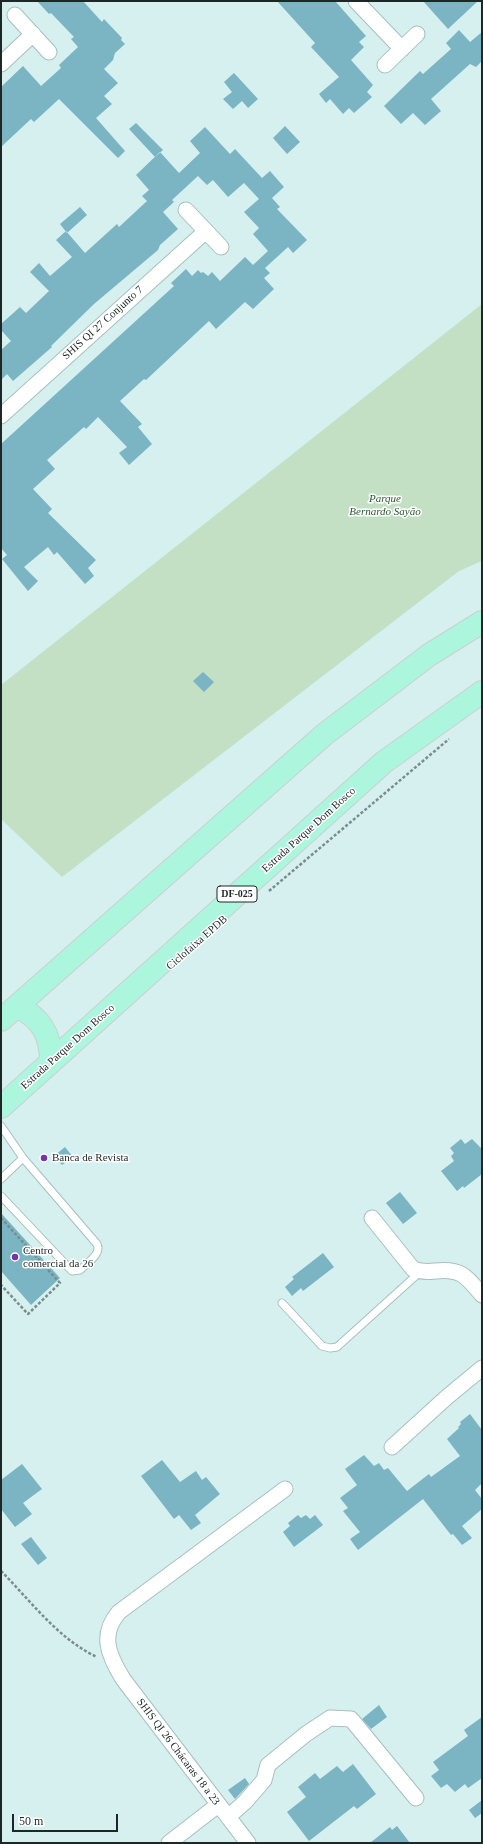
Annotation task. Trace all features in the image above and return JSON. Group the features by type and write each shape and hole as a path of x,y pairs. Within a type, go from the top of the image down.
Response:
{"main road":[{"path":"9,1014 325,734 429,655 482,622"},
{"name":"Estrada Parque Dom Bosco","path":"1,1107 384,762 482,692"},
{"path":"9,1014 30,1012 39,1022 51,1047 51,1062"}],"street":[{"path":"356,1 402,49"},
{"path":"15,15 50,52"},
{"path":"1,64 33,34"},
{"path":"385,65 418,34"},
{"path":"186,210 221,247"},
{"name":"SHIS QI 27 Conjunto 7","path":"1,416 206,231"},
{"path":"372,1218 413,1269 420,1272 455,1270 467,1276 482,1295"},
{"path":"392,1447 447,1397 482,1368"},
{"path":"113,1662 108,1646 109,1631 114,1618 119,1612 285,1489"},
{"name":"SHIS QI 26 Chácaras 18 a 23","path":"113,1662 123,1679 248,1843"},
{"path":"228,1817 245,1802 264,1780 268,1765 306,1734 330,1718 351,1719 416,1798"},
{"path":"169,1843 218,1805"}],"lane":[{"path":"1,1126 23,1158 97,1244 99,1248 98,1253 80,1270 72,1271 1,1196"},
{"path":"1,1179 23,1158"},
{"path":"282,1303 322,1346 330,1348 337,1347 420,1272"}],"path":[{"path":"263,896 452,737"},
{"path":"1,1218 60,1283 28,1314 1,1285"},
{"path":"1,1571 45,1619 85,1652 113,1662"}],"green space":[{"name":"Parque Bernardo Sayão","path":"482,304 482,561 459,571 62,877 1,819 1,685"}],"building":[{"path":"37,1 83,1 102,22 104,19 122,38 121,40 125,44 115,53 113,60 104,69 118,83 104,96 112,104 96,118 125,151 118,158 59,99 34,122 31,119 1,147 1,87 23,66 41,86 61,68 59,65 78,47 71,39 74,37"},
{"path":"277,1 335,1 366,36 359,42 364,47 351,60 373,85 367,92 372,97 354,113 349,108 343,114 330,99 326,103 319,94 339,77 311,47 315,43"},
{"path":"423,1 478,1 448,29"},
{"path":"459,30 470,42 482,32 482,61 476,67 470,64 431,99 441,111 425,125 413,113 401,124 384,106 420,71 423,74 451,49 446,43"},
{"path":"234,73 258,99 248,108 242,101 233,109 223,99 232,92 224,82"},
{"path":"136,123 163,150 155,157 129,129"},
{"path":"285,126 300,142 287,154 273,138"},
{"path":"205,127 230,154 235,149 262,178 270,171 284,187 272,198 280,207 277,209 307,240 293,253 288,247 265,268 270,273 264,278 274,289 253,309 245,302 216,329 209,321 146,380 144,379 120,401 142,424 138,427 152,444 129,465 119,453 127,447 98,417 86,429 84,427 47,460 55,469 33,489 52,509 48,513 96,560 88,568 94,576 85,584 57,552 54,555 48,547 24,567 38,581 28,591 2,559 7,555 1,548 1,444 174,286 171,283 186,269 192,276 198,270 208,276 212,272 220,281 245,257 253,265 268,251 253,234 259,228 244,212 259,199 244,183 228,197 213,180 207,185 198,176 172,200 174,202 163,212 178,229 160,245 158,250 94,304 51,346 52,347 13,381 7,374 1,380 1,350 11,341 1,330 1,324 20,307 26,313 49,291 30,272 39,263 50,276 72,257 56,240 66,231 85,253 117,224 119,227 147,201 142,196 149,190 136,175 160,152 179,173 200,153 190,141"},
{"path":"80,207 87,215 67,233 60,224"},
{"path":"203,672 214,682 204,692 193,681"},
{"path":"461,1139 465,1144 472,1139 482,1149 482,1174 464,1188 463,1186 457,1191 441,1171 454,1161 451,1156 454,1153 450,1148"},
{"path":"65,1147 73,1157 62,1165 54,1156"},
{"path":"400,1192 417,1213 403,1224 386,1203"},
{"path":"1,1213 60,1278 31,1305 1,1271"},
{"path":"323,1253 334,1267 303,1291 301,1288 292,1296 285,1287 294,1279 292,1277"},
{"path":"470,1414 482,1430 482,1483 475,1490 482,1499 482,1509 462,1526 472,1538 462,1545 453,1534 451,1535 423,1499 358,1550 350,1539 360,1532 343,1511 348,1508 340,1498 357,1485 345,1469 364,1455 374,1466 379,1463 384,1470 388,1468 407,1491 429,1474 431,1477 460,1456 447,1439 459,1428 458,1427 461,1424 460,1422"},
{"path":"162,1460 180,1482 196,1471 202,1480 206,1477 220,1494 195,1515 201,1523 191,1530 179,1515 174,1519 141,1476"},
{"path":"22,1464 42,1489 23,1503 32,1514 15,1527 1,1509 1,1480"},
{"path":"298,1515 301,1518 306,1515 310,1519 315,1515 323,1525 294,1547 283,1532 290,1526 288,1523"},
{"path":"31,1537 47,1558 38,1565 21,1544"},
{"path":"379,1705 387,1717 371,1729 362,1719"},
{"path":"482,1717 482,1778 468,1788 465,1784 455,1792 447,1784 441,1788 431,1776 439,1770 433,1762 468,1736 464,1730"},
{"path":"353,1764 376,1794 357,1809 354,1806 309,1841 287,1812 306,1797 298,1787 315,1773 320,1779 337,1766 343,1772"},
{"path":"245,1778 249,1784 235,1799 228,1790"},
{"path":"482,1800 482,1813 475,1818 469,1810"},
{"path":"397,1826 410,1843 370,1843 390,1827 392,1830"}],"place":[{"name":"Banca de Revista","path":"44,1158"},
{"name":"Centro comercial da 26","path":"15,1257"}]}
